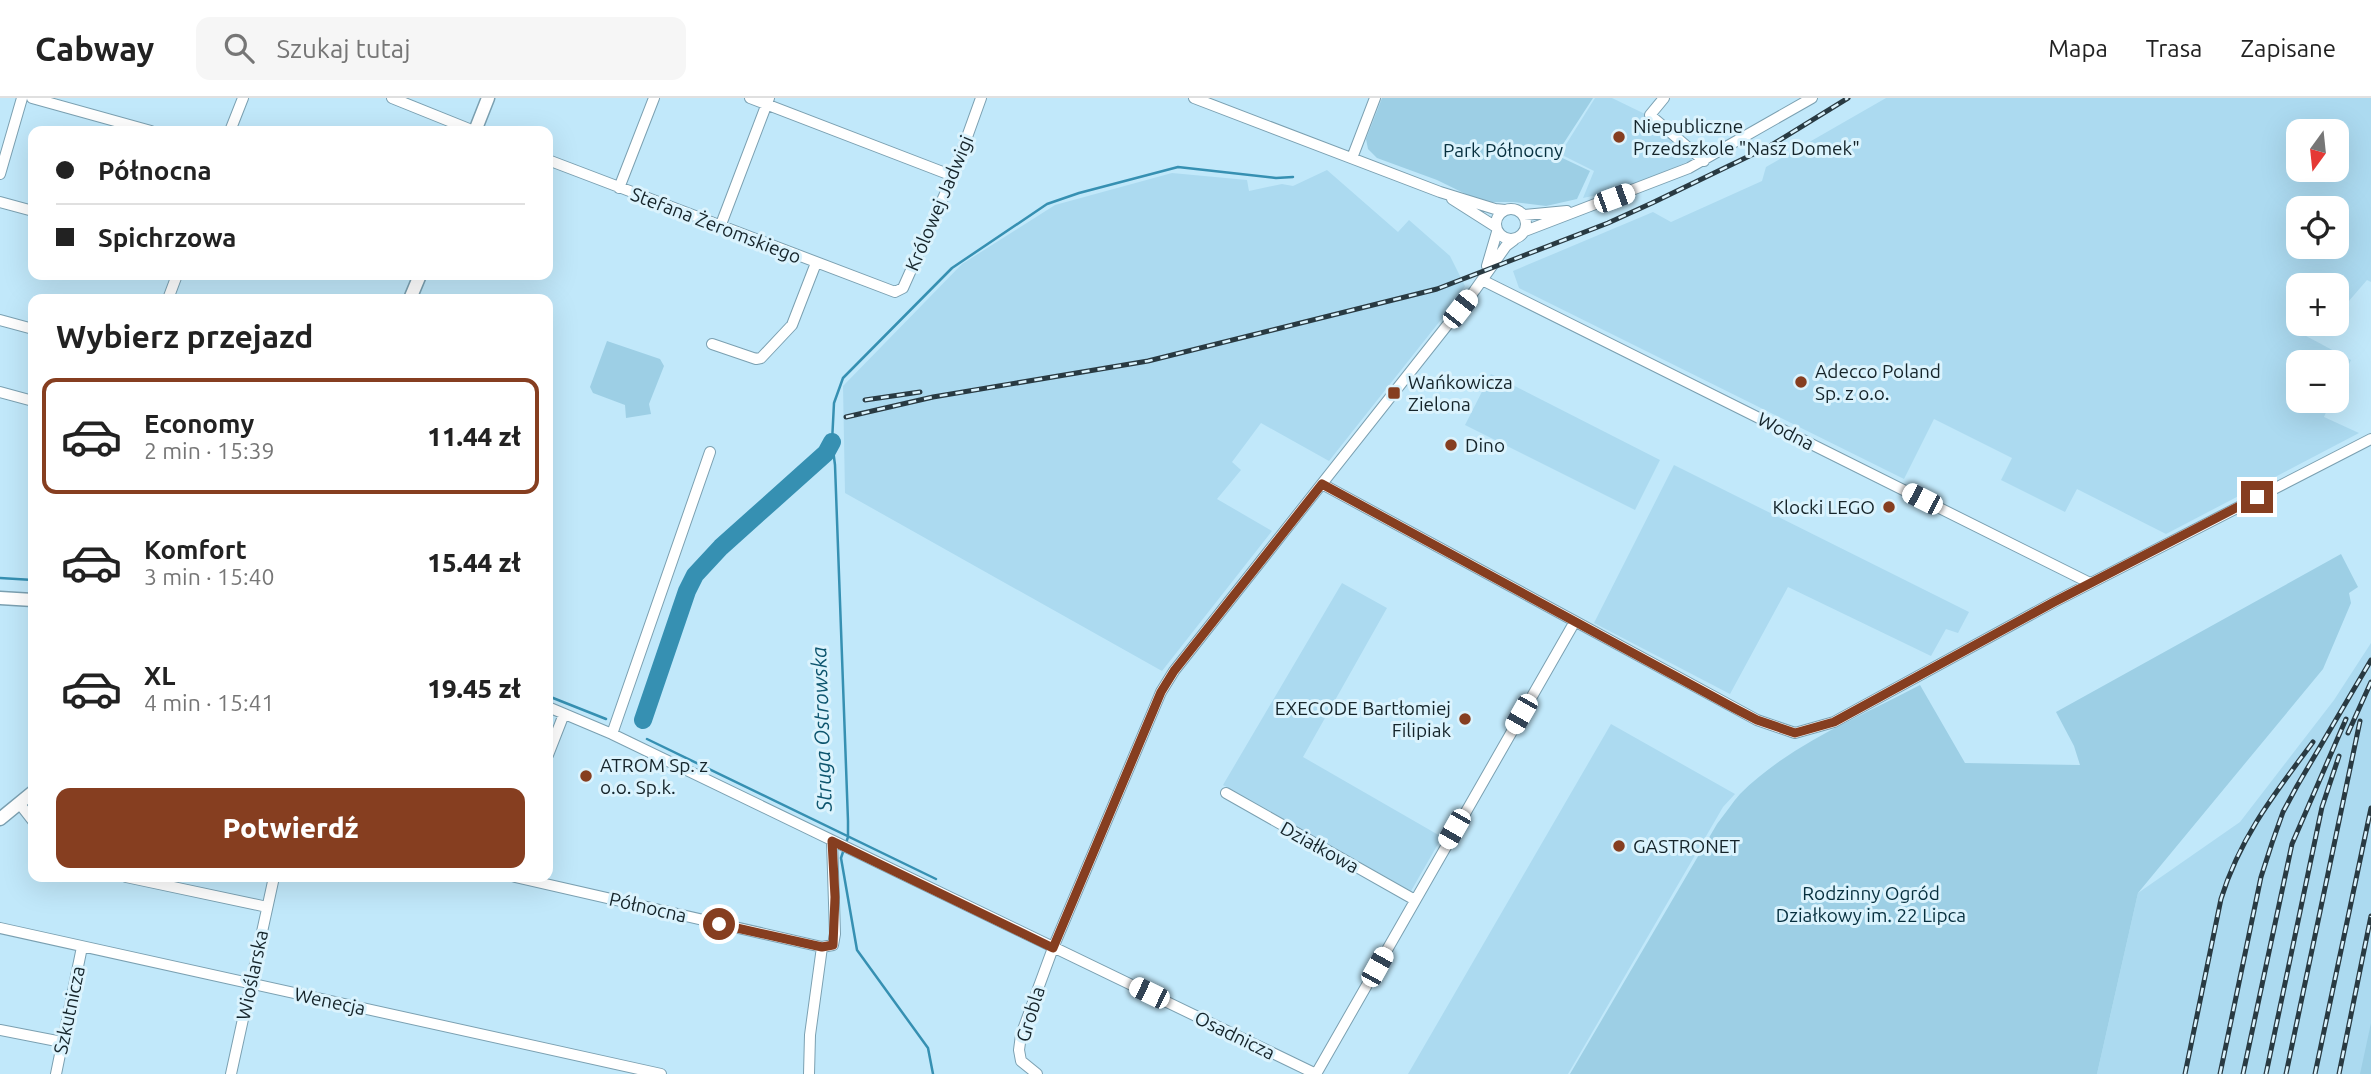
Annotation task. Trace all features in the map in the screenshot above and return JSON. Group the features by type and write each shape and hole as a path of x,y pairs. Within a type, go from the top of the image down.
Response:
{"street":[{"path":"0,174 22,98"},
{"path":"32,98 133,126"},
{"path":"232,126 243,98"},
{"path":"392,98 462,126"},
{"path":"477,126 488,98"},
{"path":"619,188 654,98"},
{"path":"750,98 768,101 953,176"},
{"name":"Królowej Jadwigi","path":"884,290 895,292 903,288 953,176 981,98"},
{"path":"1194,98 1440,192 1495,209 1515,209 1526,221 1525,231"},
{"path":"1352,158 1375,98"},
{"path":"1664,98 1650,115 1704,161"},
{"path":"1440,192 1497,230 1504,239 1514,240 1525,231 1704,161 1812,98"},
{"path":"720,227 768,101"},
{"name":"Stefana Żeromskiego","path":"553,162 884,290"},
{"path":"0,202 28,210"},
{"path":"1482,280 1497,230 1497,217 1505,210"},
{"path":"1523,215 1578,210"},
{"name":"Grobla","path":"1037,1074 1021,1061 1019,1043 1034,996 1161,692 1174,671 1506,246 1514,240"},
{"path":"712,344 755,359 761,358 792,325 816,263"},
{"name":"Wodna","path":"1482,280 2090,583"},
{"path":"0,320 28,328"},
{"path":"0,392 28,400"},
{"path":"1322,484 1757,720 1795,733 1834,722 2090,583 2371,439"},
{"path":"612,734 710,452"},
{"path":"0,598 28,600"},
{"path":"1316,1074 1574,622"},
{"name":"Osadnicza","path":"553,709 612,734 1316,1074"},
{"path":"553,742 564,714"},
{"name":"Działkowa","path":"1226,793 1415,900"},
{"path":"0,818 28,796"},
{"path":"19,803 28,815"},
{"path":"809,1074 811,1023 822,947 833,945 835,934 832,841"},
{"path":"149,882 267,908"},
{"name":"Wioślarska","path":"231,1074 273,882"},
{"name":"Północna","path":"537,882 822,947"},
{"name":"Wenecja","path":"0,928 661,1074"},
{"name":"Szkutnicza","path":"56,1074 82,947"},
{"path":"0,1030 62,1042"}],"shaded area":[{"name":"Niepubliczne Przedszkole \"Nasz Domek\"","path":"1595,98 1612,98 1645,114 1648,120 1694,159 1625,189 1583,198 1594,171 1560,154"},
{"path":"1886,98 2371,98 2371,282 2367,280 2349,301 2349,273 2286,273 2286,336 2306,336 2332,350 2286,350 2286,413 2326,413 2324,417 2359,433 2166,534 2077,489 2065,512 2001,480 2012,458 1934,419 1904,479 1519,288 1513,271 1653,212 1671,222 1762,181 1766,167"},
{"path":"1327,170 1398,232 1409,220 1450,256 1465,286 1329,461 1261,423 1232,462 1241,470 1217,499 1272,531 1162,671 845,493 843,386 962,264 1055,205 1172,173 1247,180 1249,191 1282,184 1293,186"},
{"path":"1491,374 1660,460 1635,510 1465,425"},
{"path":"1674,465 1969,612 1958,633 1946,629 1931,656 1788,587 1730,694 1594,623"},
{"path":"1342,583 1387,608 1303,757 1442,837 1411,891 1223,785"},
{"path":"2371,643 2371,1074 2097,1074 2138,893 2240,822 2334,700"},
{"path":"1611,724 1735,794 1723,807 1568,1074 1408,1074"}],"green space":[{"name":"Park Północny","path":"1382,98 1593,98 1556,155 1590,171 1577,199 1546,206 1482,202 1437,180 1377,158 1368,149 1366,139"},
{"path":"607,341 660,359 664,366 649,404 651,414 626,418 625,405 593,393 590,387"},
{"name":"Rodzinny Ogród Działkowy im. 22 Lipca","path":"2341,554 2358,587 2349,593 2351,603 2323,669 2138,893 2097,1074 1570,1074 1717,824 1740,794 1781,760 1826,733 1920,685 1965,763 2080,765 2074,746 2056,712"},
{"path":"2371,1023 2371,1074 2360,1074"}],"waterway":[{"name":"Struga Ostrowska","path":"933,1074 928,1048 857,950 841,858 848,837 848,821 832,442 834,403 843,378 952,268 1047,204 1178,167 1276,178 1293,177"},
{"name":"Struga Ostrowska","path":"643,720 687,591 695,575 721,547 826,453 832,442"},
{"path":"0,578 28,580"},
{"path":"553,698 606,719"},
{"path":"647,739 936,879"}],"railway":[{"path":"846,417 933,397 1148,361 1437,289 1608,223 1652,203 1770,146 1848,98"},
{"path":"865,400 920,392"},
{"path":"2220,1074 2261,877 2283,812 2371,660"},
{"path":"2348,733 2371,682"},
{"path":"2243,1074 2292,844 2346,719"},
{"path":"2286,1074 2360,721"},
{"path":"2185,1074 2221,899 2229,877 2260,816 2313,742"},
{"path":"2266,1074 2322,807 2339,756"},
{"path":"2315,1074 2371,808"},
{"path":"2339,1074 2371,916"}],"place":[{"name":"Niepubliczne Przedszkole \"Nasz Domek\"","path":"1619,137"},
{"name":"Adecco Poland Sp. z o.o.","path":"1801,382"},
{"name":"Wańkowicza Zielona","path":"1394,393"},
{"name":"Dino","path":"1451,445"},
{"name":"Klocki LEGO","path":"1889,507"},
{"name":"EXECODE Bartłomiej Filipiak","path":"1465,719"},
{"name":"ATROM Sp. z o.o. Sp.k.","path":"586,776"},
{"name":"GASTRONET","path":"1619,846"}],"route":[{"path":"719,924 822,947 833,945 835,897 832,841 1053,948 1161,692 1174,671 1322,484 1734,708 1757,720 1795,733 1834,722 2054,602 2257,497"}]}
